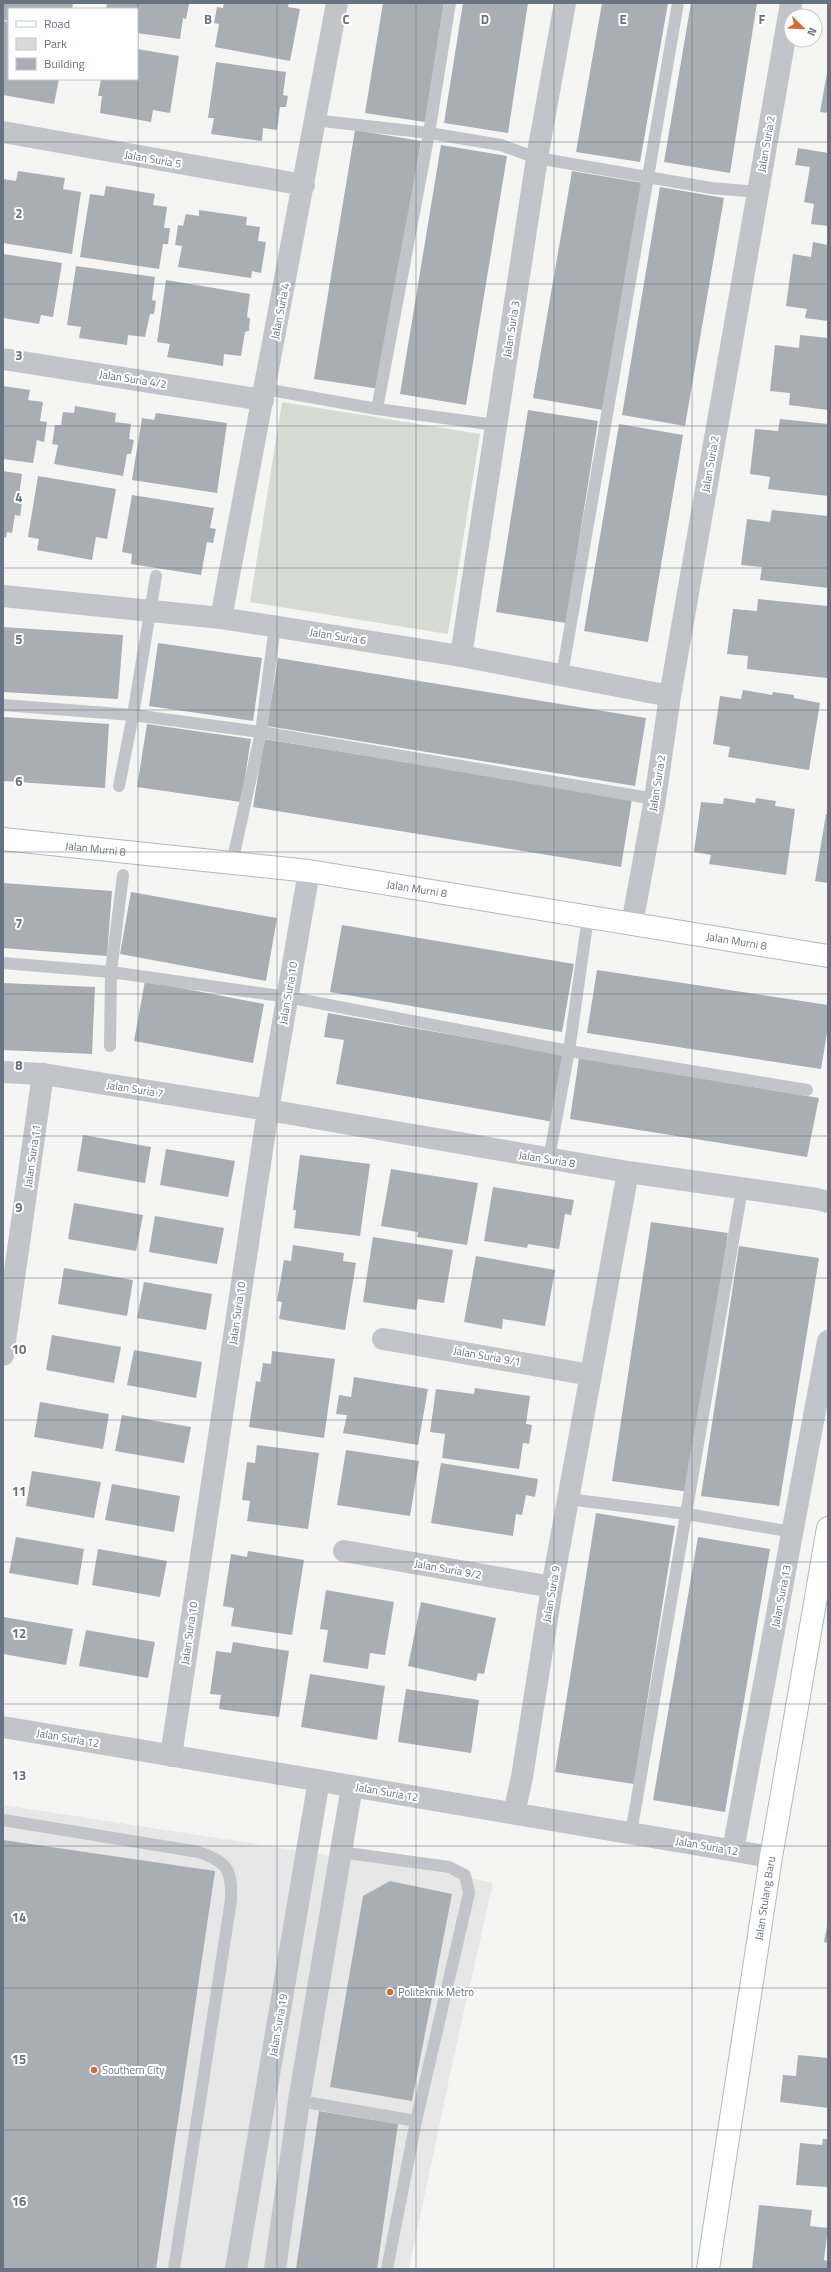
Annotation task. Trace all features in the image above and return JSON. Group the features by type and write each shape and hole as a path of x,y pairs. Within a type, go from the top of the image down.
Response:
{"street":[{"name":"Jalan Suria 4","path":"221,618 304,185 314,120 337,3"},
{"name":"Jalan Suria 3","path":"461,656 537,158 565,3"},
{"name":"Jalan Suria 2","path":"632,924 670,696 791,3"},
{"name":"Jalan Suria 5","path":"3,132 304,185"},
{"name":"Jalan Suria 4/2","path":"3,359 264,394"},
{"name":"Jalan Suria 6","path":"3,596 221,618 275,626 461,656 670,696"},
{"name":"Jalan Murni 8","path":"3,839 309,871 828,956"},
{"name":"Jalan Suria 10","path":"171,1756 268,1110 309,871"},
{"name":"Jalan Suria 7","path":"3,1072 43,1074 268,1110"},
{"name":"Jalan Suria 11","path":"3,1355 43,1074"},
{"name":"Jalan Suria 8","path":"268,1110 628,1172 828,1202"},
{"name":"Jalan Suria 9","path":"514,1813 522,1777 552,1587 628,1172"},
{"name":"Jalan Suria 9/1","path":"383,1339 590,1375"},
{"name":"Jalan Suria 13","path":"733,1850 828,1341"},
{"name":"Jalan Stulang Baru","path":"708,2269 771,1857 828,1528"},
{"name":"Jalan Suria 9/2","path":"344,1551 552,1587"},
{"name":"Jalan Suria 12","path":"3,1727 771,1857"},
{"name":"Jalan Suria 19","path":"236,2269 319,1780"},
{"path":"275,2269 299,2101 352,1786"}],"lane":[{"path":"377,409 429,133 450,3"},
{"path":"562,675 646,177 678,3"},
{"path":"314,120 429,133 501,145 537,158 711,188 758,192"},
{"path":"264,394 496,425"},
{"path":"118,786 133,715 156,576"},
{"path":"232,863 261,732 275,626"},
{"path":"3,705 133,715 261,732 654,799"},
{"path":"110,1046 111,972 123,875"},
{"path":"549,1158 569,1051 588,917"},
{"path":"3,962 111,972 287,997 569,1051 807,1090"},
{"path":"631,1833 742,1188"},
{"path":"568,1499 687,1514 793,1532"},
{"path":"3,1820 199,1852 213,1857 225,1866 232,1880 231,1900 174,2269"},
{"path":"340,1852 449,1867 465,1874 468,1884 469,1893 416,2121 387,2269"},
{"path":"299,2101 416,2121"}],"shaded area":[{"path":"3,1805 451,1874 493,1883 455,2051 409,2269 3,2269"}],"green space":[{"path":"282,402 480,434 448,634 250,602"}],"building":[{"path":"3,3 73,3 72,8 8,8 8,21 3,20"},
{"path":"107,3 189,4 186,19 183,18 180,39 138,33 138,8 106,8"},
{"path":"224,3 289,3 288,7 300,9 290,61 215,47 219,24 214,23 217,7 223,8"},
{"path":"383,3 444,3 425,122 365,113"},
{"path":"463,3 528,3 508,133 444,123"},
{"path":"602,3 668,3 640,162 576,152"},
{"path":"691,3 757,3 730,173 664,162"},
{"path":"3,21 8,22 8,80 59,80 54,104 3,95"},
{"path":"138,49 179,56 170,113 153,110 151,122 100,113 102,96 98,96 101,80 138,80"},
{"path":"216,62 286,72 283,95 288,96 286,107 280,107 277,130 263,128 262,141 211,134 214,118 208,118"},
{"path":"828,73 828,113 820,112"},
{"path":"355,130 421,141 380,389 314,379"},
{"path":"441,145 507,156 466,405 400,394"},
{"path":"798,148 828,153 828,226 811,224 814,204 804,202 810,167 795,165"},
{"path":"18,171 65,178 63,189 81,192 72,254 3,243 3,179 16,181"},
{"path":"572,171 643,183 603,410 533,398"},
{"path":"106,186 155,194 153,205 167,207 164,228 170,228 168,244 163,244 159,269 80,257 90,194 104,196"},
{"path":"660,187 724,198 685,426 622,415"},
{"path":"199,210 247,217 246,225 260,227 258,241 266,242 261,273 252,271 251,278 178,267 182,246 175,245 178,225 183,226 186,214 199,216"},
{"path":"813,242 828,245 828,321 805,318 807,309 786,306 793,254 811,257"},
{"path":"3,254 62,263 53,317 41,315 39,324 3,318"},
{"path":"76,266 155,277 152,300 156,301 154,314 150,314 145,337 128,335 127,345 79,338 81,327 67,325"},
{"path":"166,280 250,294 247,317 250,318 249,331 245,332 241,356 224,354 223,366 167,357 170,344 157,342"},
{"path":"800,335 828,338 828,410 789,405 790,393 770,391 775,345 799,348"},
{"path":"3,386 30,390 28,400 43,402 40,421 47,422 44,442 37,440 33,463 3,459"},
{"path":"75,406 116,413 115,422 131,424 129,439 134,440 131,454 127,454 123,476 54,464 58,445 52,444 55,425 61,425 63,412 74,413"},
{"path":"528,410 598,421 566,623 496,612"},
{"path":"156,413 227,423 217,493 132,480 142,418 154,420"},
{"path":"780,419 828,424 828,496 768,489 770,477 750,474 755,429 778,431"},
{"path":"619,424 683,435 648,642 584,631"},
{"path":"3,471 22,474 19,495 23,496 20,516 15,515 12,533 7,532 6,538 3,537"},
{"path":"38,476 116,489 107,539 96,537 92,560 37,550 39,539 28,537"},
{"path":"132,495 214,508 210,528 216,529 213,543 207,542 201,575 131,564 132,554 122,552"},
{"path":"772,510 828,516 828,588 760,580 762,567 741,565 747,519 770,522"},
{"path":"758,599 828,606 827,678 747,669 748,656 727,654 733,609 757,611"},
{"path":"3,627 123,635 118,699 3,692"},
{"path":"158,643 262,658 253,721 149,706"},
{"path":"278,658 646,718 635,786 267,726"},
{"path":"743,690 772,695 773,692 794,695 794,698 820,703 809,770 728,757 730,747 713,744 720,696 741,699"},
{"path":"3,717 109,724 105,788 3,781"},
{"path":"147,724 251,739 241,802 137,787"},
{"path":"264,739 632,799 621,867 253,807"},
{"path":"724,798 755,803 756,798 776,801 775,806 795,809 786,875 709,864 711,855 694,852 701,802 723,804"},
{"path":"826,814 828,814 828,883 815,881"},
{"path":"3,883 112,891 107,956 3,948"},
{"path":"131,892 277,918 266,981 120,954"},
{"path":"342,925 574,964 562,1032 330,992"},
{"path":"597,970 828,1005 828,1027 821,1069 587,1033"},
{"path":"145,981 264,1004 253,1063 134,1041"},
{"path":"3,983 95,987 92,1054 3,1050"},
{"path":"328,1013 566,1055 554,1122 336,1084 344,1040 324,1037"},
{"path":"579,1058 819,1098 807,1157 570,1119"},
{"path":"83,1135 151,1147 145,1183 77,1171"},
{"path":"166,1149 235,1161 228,1197 160,1185"},
{"path":"300,1155 370,1164 360,1236 294,1228 296,1210 293,1210"},
{"path":"391,1169 478,1183 467,1245 417,1237 418,1232 381,1226"},
{"path":"493,1187 574,1200 571,1215 565,1214 559,1249 528,1244 527,1248 484,1241"},
{"path":"74,1203 143,1215 136,1251 68,1239"},
{"path":"155,1216 224,1228 217,1264 149,1252"},
{"path":"651,1222 728,1233 689,1492 612,1481"},
{"path":"373,1237 453,1250 444,1303 418,1299 416,1310 363,1302"},
{"path":"293,1245 344,1253 343,1261 356,1263 345,1330 279,1319 282,1302 277,1301 284,1260 291,1261"},
{"path":"739,1246 819,1258 779,1506 701,1496"},
{"path":"476,1256 555,1270 545,1326 503,1319 502,1329 464,1322"},
{"path":"64,1268 133,1280 127,1316 58,1304"},
{"path":"144,1282 212,1294 206,1330 137,1318"},
{"path":"52,1335 121,1347 114,1383 46,1370"},
{"path":"134,1350 202,1362 196,1398 127,1385"},
{"path":"272,1351 335,1359 324,1438 249,1427 256,1381 260,1382 263,1363 271,1364"},
{"path":"354,1377 428,1389 418,1445 343,1433 347,1415 336,1414 339,1395 351,1397"},
{"path":"475,1388 530,1396 526,1424 532,1425 529,1444 523,1443 519,1469 442,1458 445,1434 430,1432 436,1389 474,1394"},
{"path":"40,1402 109,1414 103,1449 34,1437"},
{"path":"122,1415 191,1427 184,1463 115,1451"},
{"path":"257,1445 319,1453 308,1529 247,1521 250,1501 242,1500 247,1462 255,1463"},
{"path":"346,1450 419,1461 410,1516 337,1505"},
{"path":"441,1463 538,1479 535,1497 526,1495 522,1515 516,1514 513,1536 431,1523"},
{"path":"32,1471 101,1482 94,1518 26,1506"},
{"path":"112,1484 180,1496 174,1532 105,1520"},
{"path":"596,1513 675,1526 634,1784 555,1772"},
{"path":"16,1537 84,1549 78,1585 9,1573"},
{"path":"698,1537 770,1549 725,1812 653,1800"},
{"path":"98,1549 167,1561 160,1597 92,1585"},
{"path":"248,1551 304,1560 292,1635 231,1626 234,1608 223,1606 231,1554 247,1557"},
{"path":"326,1590 394,1602 385,1655 370,1653 368,1669 323,1662 328,1630 320,1629"},
{"path":"421,1602 496,1618 484,1674 478,1673 476,1681 408,1666"},
{"path":"4,1617 73,1629 66,1665 3,1654"},
{"path":"86,1630 155,1642 148,1678 79,1666"},
{"path":"233,1642 289,1651 279,1717 219,1709 221,1695 210,1694 216,1651 231,1653"},
{"path":"310,1674 385,1686 377,1740 301,1727"},
{"path":"406,1689 479,1700 471,1753 398,1742"},
{"name":"Southern City","path":"3,1840 215,1871 156,2269 3,2269"},
{"name":"Politeknik Metro","path":"390,1881 452,1894 412,2101 330,2087 363,1896"},
{"path":"828,1926 828,1943 824,1942"},
{"path":"798,2055 828,2058 828,2108 780,2102 783,2075 796,2076"},
{"path":"319,2111 398,2124 377,2269 296,2269"},
{"path":"823,2139 828,2139 828,2187 796,2185 800,2143 822,2145"},
{"path":"759,2205 812,2210 810,2226 828,2228 824,2260 828,2261 828,2269 752,2269"}],"place":[{"name":"Politeknik Metro","path":"390,1992"},
{"name":"Southern City","path":"94,2070"}]}
